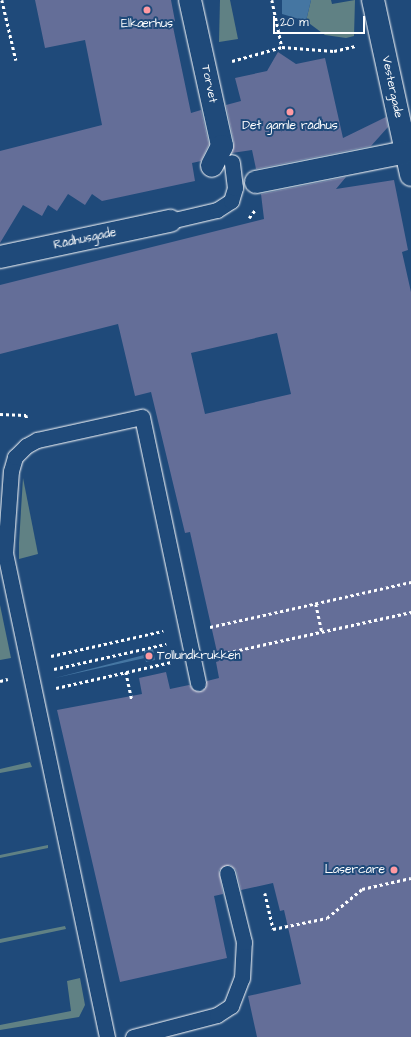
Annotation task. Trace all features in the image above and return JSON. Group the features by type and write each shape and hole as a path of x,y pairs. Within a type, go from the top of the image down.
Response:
{"street":[{"name":"Torvet","path":"190,0 222,146 222,164"},
{"name":"Vestergade","path":"373,0 411,175"},
{"path":"256,182 406,152"},
{"name":"Rådhusgade","path":"0,257 170,221"}],"lane":[{"path":"170,221 217,210 231,201 235,188 222,164"},
{"path":"107,1037 5,554 11,471 15,457 26,446 59,435 142,418 198,683"},
{"path":"132,1037 223,1012 231,1006 240,985 244,942 227,872"}],"path":[{"path":"2,0 16,60"},
{"path":"272,0 282,47"},
{"path":"227,62 282,47 334,51 382,40"},
{"path":"0,414 26,415"},
{"path":"219,625 411,582"},
{"path":"316,604 322,632"},
{"path":"71,685 411,612"},
{"path":"28,661 187,636"},
{"path":"66,667 187,636"},
{"path":"126,672 132,700"},
{"path":"265,893 273,929 327,918 362,889 411,878"}],"green space":[{"path":"220,0 230,0 238,39 219,42"},
{"path":"311,0 331,0 332,4 355,0 354,36 346,38 325,35 306,21"},
{"path":"23,478 38,554 19,559 19,543"},
{"path":"0,605 11,658 0,660"},
{"path":"30,762 32,767 0,773 0,769"},
{"path":"48,845 48,848 0,858 0,855"},
{"path":"65,926 66,929 0,943 0,939"},
{"path":"80,978 85,1005 79,1017 0,1030 0,1025 71,1011 67,981"}],"water":[{"path":"282,0 311,0 306,21 282,14"},
{"path":"153,649 155,660 146,662 145,658 55,678 144,655 144,651"}],"building":[{"path":"35,0 171,0 175,21 172,22 191,113 201,110 209,144 201,161 192,163 195,181 102,201 92,194 85,205 68,194 57,211 48,205 42,216 23,205 0,243 0,151 102,125 85,40 45,48"},
{"name":"Det gamle rådhus","path":"278,52 296,64 325,58 343,138 386,117 388,127 371,146 256,169 252,150 232,153 234,143 226,105 241,101 235,78 267,71"},
{"path":"346,177 336,189 394,180 408,250 402,252 411,292 411,1037 257,1037 248,996 301,984 284,910 280,911 273,883 241,890 236,870 230,865 219,870 223,894 214,896 227,958 120,982 57,710 142,694 139,678 166,672 170,689 189,685 200,692 207,681 219,678 216,662 219,661 190,532 185,533 151,392 135,396 118,324 0,354 0,285 264,219 261,194","holes":["277,333 291,394 205,414 191,353"]}],"place":[{"name":"Elkærhus","path":"147,10"},
{"name":"Det gamle rådhus","path":"290,112"},
{"name":"Tollundkrukken","path":"149,656"},
{"name":"Lasercare","path":"394,870"}]}
